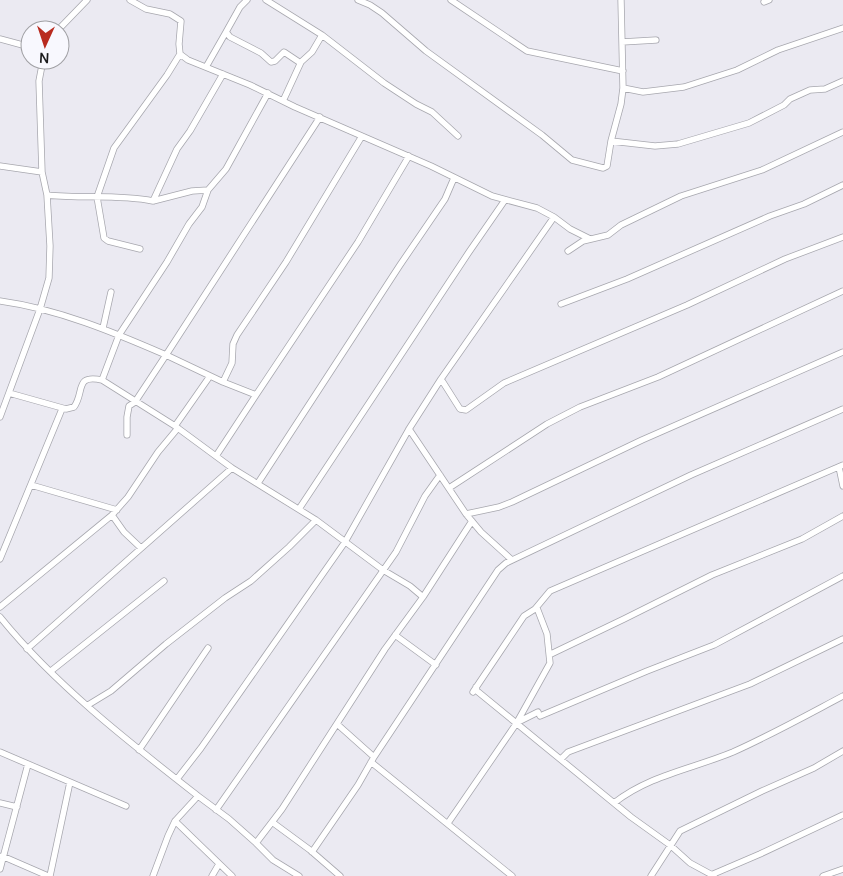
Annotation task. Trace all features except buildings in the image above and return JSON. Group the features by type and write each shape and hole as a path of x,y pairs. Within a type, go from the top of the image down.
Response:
{"street":[{"path":"68,20 87,0"},
{"path":"130,0 146,9 170,14 181,21 180,54 167,75 117,141 97,197 104,238 108,241 140,249"},
{"path":"206,67 240,7 247,0"},
{"path":"266,0 322,35 384,83 432,112 458,136"},
{"path":"358,0 382,12 426,51 542,134 572,160 605,168 607,166 610,141 620,104 622,88 621,0"},
{"path":"451,0 527,51 623,71"},
{"path":"622,88 643,92 684,87 737,70 778,50 843,28"},
{"path":"226,32 230,37 261,53 271,62 275,61 284,52 301,62"},
{"path":"282,101 301,62 312,52 322,35"},
{"path":"0,39 20,44"},
{"path":"622,42 656,40"},
{"path":"180,54 188,60 268,93 282,101 409,156 492,196 537,208 590,239"},
{"path":"0,415 40,309 49,278 50,246 46,195 42,172 39,90 42,70"},
{"path":"153,201 176,149 190,131 224,74"},
{"path":"610,141 654,146 678,144 749,123 784,105 790,99 810,90 825,89 843,81"},
{"path":"102,380 119,335 167,262 189,224 202,208 208,190 226,169 268,93"},
{"path":"127,435 129,406 135,402 320,117"},
{"path":"568,251 583,241 608,236 621,225 681,196 762,170 843,132"},
{"path":"223,382 232,363 233,344 237,335 286,262 362,136"},
{"path":"216,456 358,242 409,156"},
{"path":"0,166 42,172"},
{"path":"258,483 445,199 454,178"},
{"path":"561,304 627,279 701,245 804,204 843,184"},
{"path":"46,195 132,197 153,201 192,191 208,190"},
{"path":"299,509 505,200"},
{"path":"177,780 202,748 345,542 409,429 441,379 554,217"},
{"path":"441,379 460,409 466,410 504,383 688,305 785,259 843,237"},
{"path":"449,488 547,424 580,407 658,377 843,291"},
{"path":"103,328 111,292"},
{"path":"0,300 40,309 103,328 223,382 256,394"},
{"path":"466,514 499,507 512,502 642,440 843,352"},
{"path":"0,607 117,510 177,427 210,376"},
{"path":"8,394 62,408 74,407 78,402 81,385 85,380 89,378 102,380 177,427 232,468 316,520 423,597"},
{"path":"0,559 62,408"},
{"path":"312,852 358,785 373,759 498,570 512,560 691,475 843,409"},
{"path":"409,429 466,514 481,532 512,560"},
{"path":"843,486 841,466 550,591 535,608 524,616 475,689 690,863 711,875 843,815"},
{"path":"27,649 232,468"},
{"path":"216,810 396,552 425,496 440,475"},
{"path":"31,485 117,510"},
{"path":"112,515 124,532 141,548"},
{"path":"551,654 712,575 802,539 843,516"},
{"path":"88,705 111,691 166,644 251,580 283,553 316,520"},
{"path":"256,843 272,822 395,635 423,597 472,521"},
{"path":"516,724 723,640 843,576"},
{"path":"52,671 164,581"},
{"path":"448,823 516,724 550,663 551,654 547,634 537,608 535,608"},
{"path":"0,617 27,649 139,750 216,810 256,843 273,860 300,876"},
{"path":"395,635 436,665"},
{"path":"561,759 568,752 750,684 843,638"},
{"path":"139,750 208,648"},
{"path":"614,803 637,787 733,752 843,696"},
{"path":"337,724 373,759 512,876"},
{"path":"0,752 126,806"},
{"path":"651,876 680,831 814,768 843,752"},
{"path":"0,869 28,764"},
{"path":"2,856 49,876 70,782"},
{"path":"153,876 175,821 198,796"},
{"path":"0,803 17,807"},
{"path":"175,821 232,876"},
{"path":"272,822 340,876"},
{"path":"212,876 219,864"},
{"path":"823,876 843,869"}]}
